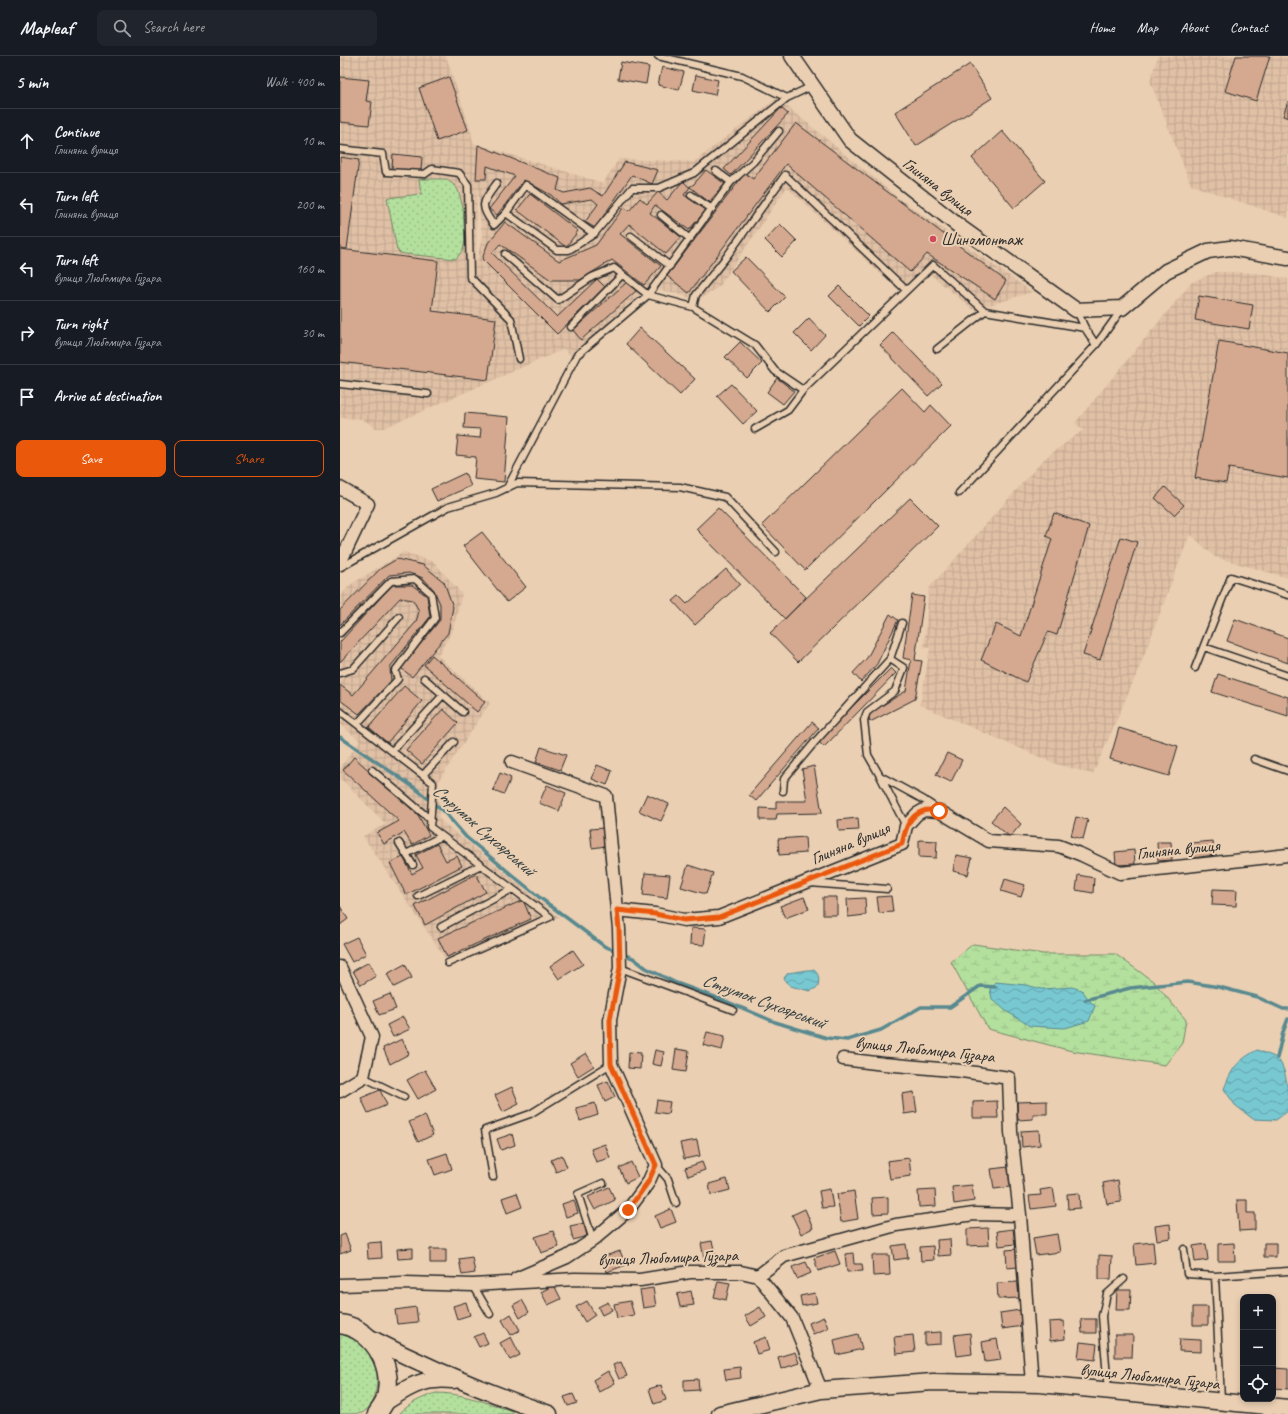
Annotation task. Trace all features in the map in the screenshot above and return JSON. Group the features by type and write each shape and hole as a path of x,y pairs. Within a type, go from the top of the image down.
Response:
{"main road":[{"path":"340,1318 364,1334 416,1362 509,1400 549,1414"},
{"path":"340,1324 364,1334 381,1354 386,1369 388,1386 381,1409"},
{"path":"381,1409 402,1391 416,1385 435,1380 464,1381"},
{"name":"вулиця Любомира Гузара","path":"720,1414 821,1390 933,1382 1032,1384 1108,1390 1221,1403 1288,1408"}],"street":[{"name":"Глиняна вулиця","path":"792,56 850,140 960,227 1076,310"},
{"path":"1076,310 1122,308 1166,271 1208,251 1230,248 1288,258"},
{"path":"340,488 368,504 340,563"},
{"path":"512,762 606,796 617,910 620,964 610,1020 611,1064 656,1165"},
{"name":"Глиняна вулиця","path":"617,910 655,914 684,920 719,917 902,844 906,826 917,814 924,810 939,811 989,841 1059,846 1082,854 1120,873 1288,855"},
{"path":"340,967 372,1037 363,1077 340,1091"},
{"name":"вулиця Любомира Гузара","path":"843,1059 884,1064 962,1070 1009,1078 1011,1132 1020,1215 1032,1384"},
{"name":"вулиця Любомира Гузара","path":"508,1282 567,1256 593,1240 628,1210 648,1182 656,1165"},
{"name":"вулиця Любомира Гузара","path":"758,1276 784,1256 896,1224 974,1214 1020,1215"},
{"name":"вулиця Любомира Гузара","path":"340,1285 405,1283 473,1285 575,1279 640,1280 690,1272 741,1272 758,1276 792,1318 821,1390"}],"lane":[{"path":"658,56 742,76 786,98"},
{"path":"506,213 557,250 569,250 594,234 632,188 659,188 694,172 786,98 812,86"},
{"path":"507,488 577,355 648,295 731,182 752,162 779,131"},
{"path":"340,149 383,154 386,172 425,174 432,169 459,172 468,185 470,277 511,319 519,359"},
{"path":"716,171 731,182"},
{"path":"693,307 696,294 727,256 785,176 906,290"},
{"path":"497,183 484,200 485,214 494,226 506,213 526,185 594,234"},
{"path":"691,195 712,209"},
{"path":"660,215 690,239"},
{"path":"631,236 670,266"},
{"path":"505,254 558,300 592,277 614,268 648,295 693,307 755,345 775,371 803,390"},
{"path":"755,429 788,410 803,390 932,265 985,311 1085,328"},
{"path":"571,327 622,275"},
{"path":"959,493 1096,345 1122,308"},
{"path":"1076,310 1096,345"},
{"path":"937,349 985,311"},
{"path":"340,384 428,394"},
{"path":"340,567 448,507 496,493 517,484 680,486 725,497 776,552"},
{"path":"1195,668 1231,578 1288,595"},
{"path":"340,633 391,581 415,579 431,593 435,618 394,671 398,679 357,724"},
{"path":"340,673 353,669 399,617"},
{"path":"782,791 784,779 814,742 890,658 902,623"},
{"path":"1204,647 1288,676"},
{"path":"890,658 904,668 895,691 867,712 864,720 868,755 906,826"},
{"path":"424,678 463,712"},
{"path":"392,751 444,695"},
{"path":"340,712 433,783 430,826 550,917 448,963"},
{"path":"422,775 454,742"},
{"path":"1254,759 1288,771"},
{"path":"372,770 431,820"},
{"path":"880,776 924,800 939,811"},
{"path":"406,854 442,836"},
{"path":"399,843 413,865"},
{"path":"418,896 481,865"},
{"path":"804,883 887,889"},
{"path":"442,927 512,889"},
{"path":"620,964 733,1010"},
{"path":"493,1177 485,1130 530,1114 611,1064"},
{"path":"363,1077 404,1097"},
{"path":"656,1165 668,1179 676,1203"},
{"path":"593,1240 578,1194 603,1183"},
{"path":"1184,1249 1187,1274 1215,1276 1288,1271"},
{"path":"1215,1276 1221,1403"},
{"path":"1108,1390 1102,1316 1107,1294 1124,1279"},
{"path":"473,1285 490,1314"}],"shaded area":[{"path":"340,56 446,56 471,131 473,143 603,183 619,159 694,162 777,98 897,197 1032,292 974,310 930,274 906,297 787,187 719,287 698,300 657,289 641,294 572,357 564,349 384,428 376,428 362,419 340,418","holes":["477,185 482,236 477,261 519,303 476,261"]},
{"path":"1158,56 1288,56 1288,218 1191,185 1150,81"},
{"path":"1216,272 1256,273 1288,279 1288,578 1215,557 1190,534 1138,671 1093,774 1056,764 920,705 930,648 924,647 929,588 1044,459 1083,430 1075,423 1192,282"},
{"path":"404,552 434,562 462,594 453,629 438,656 490,703 439,780 439,819 559,917 451,967 363,836 386,824 340,778 340,768 360,741 340,724 340,597 350,585"}],"green space":[{"path":"419,179 446,179 458,190 463,207 465,240 463,250 456,259 405,254 400,253 397,250 387,198 421,194"},
{"path":"973,944 1043,954 1115,954 1154,982 1186,1020 1182,1043 1165,1065 1072,1051 988,1029 951,962"},
{"path":"340,1334 359,1342 367,1349 376,1365 377,1385 374,1396 370,1406 362,1413 340,1414"},
{"path":"436,1393 446,1393 475,1399 512,1411 513,1414 399,1414 416,1401"}],"water":[{"path":"814,970 819,978 818,987 810,991 790,986 784,978 788,973"},
{"path":"995,982 1026,985 1042,989 1072,987 1082,990 1095,1006 1089,1021 1065,1028 1030,1026 1006,1011 992,999 990,989"},
{"path":"1257,1050 1278,1059 1286,1076 1288,1111 1276,1120 1253,1119 1235,1105 1224,1089 1236,1066"}],"building":[{"path":"1236,56 1270,56 1256,101 1225,91"},
{"path":"621,62 649,67 646,84 618,79"},
{"path":"970,64 992,98 916,146 895,112"},
{"path":"662,67 684,72 679,90 658,85"},
{"path":"696,75 718,80 715,95 693,90"},
{"path":"340,77 369,80 366,101 372,102 369,125 340,122"},
{"path":"449,77 468,130 437,141 419,88"},
{"path":"1288,101 1288,118 1283,116"},
{"path":"781,108 788,114 731,175 724,169"},
{"path":"796,123 1006,281 995,299 927,254 910,272 786,164 689,293 667,276 745,173 753,179"},
{"path":"1002,131 1045,181 1014,208 972,158"},
{"path":"478,145 560,178 557,190 564,193 590,188 603,196 625,162 658,170 652,184 632,175 595,228 585,222 598,204 592,199 561,204 551,195 524,180 497,215 489,209 515,176 487,166 486,179 476,179"},
{"path":"393,154 422,157 421,171 392,169"},
{"path":"340,157 359,160 347,249 340,248"},
{"path":"706,170 725,184 709,202 690,187 684,195 706,210 689,230 655,205 650,213 681,237 666,254 629,224 620,234 661,266 644,285 612,260 580,280 551,280 500,244 492,253 557,317 597,279 605,287 557,334 482,259 488,243 505,222 559,261 596,245 624,207 629,211 640,198 647,204 658,192 667,200 683,181 689,187 694,184"},
{"path":"530,194 578,231 566,247 517,210"},
{"path":"780,224 797,241 782,257 765,240"},
{"path":"340,249 438,261 432,311 496,319 488,380 340,362"},
{"path":"746,257 785,297 770,312 731,271"},
{"path":"627,282 636,291 581,340 573,330"},
{"path":"839,286 869,316 859,326 829,296"},
{"path":"1199,296 1253,305 1249,329 1195,320"},
{"path":"809,318 825,335 811,350 794,333"},
{"path":"640,328 695,379 680,395 626,344"},
{"path":"893,332 942,383 928,396 880,345"},
{"path":"1219,341 1288,353 1288,478 1229,468 1226,483 1195,478"},
{"path":"740,342 762,363 747,378 725,357"},
{"path":"777,378 794,391 783,404 767,392"},
{"path":"731,384 757,411 743,424 717,396"},
{"path":"902,388 925,412 931,405 951,426 805,570 762,525"},
{"path":"465,413 509,417 504,482 474,479 476,457 456,455 458,436 480,438 481,429 464,428"},
{"path":"465,473 471,486 437,501 431,489"},
{"path":"1165,487 1184,505 1174,515 1155,498"},
{"path":"910,498 938,526 798,662 770,633"},
{"path":"718,508 806,597 785,619 696,529"},
{"path":"1054,513 1089,526 1057,635 1048,632 1026,682 981,660 996,624 1021,636 1052,539 1046,536"},
{"path":"482,532 526,587 507,602 463,546"},
{"path":"1121,537 1137,542 1100,660 1083,655"},
{"path":"397,559 423,565 444,582 453,607 448,633 412,677 401,668 440,620 440,604 434,590 423,578 409,573 389,575 340,625 340,610 380,569"},
{"path":"726,569 740,584 695,625 673,601 679,596 687,604"},
{"path":"392,585 412,585 427,596 430,617 390,667 391,681 359,714 340,700 340,685 353,695 416,622 419,611 413,600 400,598 340,662 340,642"},
{"path":"912,595 924,597 915,660 922,661 915,699 870,722 868,714 906,691 911,660 903,658"},
{"path":"890,614 898,620 877,664 861,682 853,673 867,658"},
{"path":"1235,619 1288,638 1288,663 1227,641"},
{"path":"432,655 485,702 477,712 424,665"},
{"path":"891,668 896,673 824,747 818,741"},
{"path":"1218,674 1288,697 1288,716 1212,692"},
{"path":"404,686 422,701 387,743 369,727"},
{"path":"443,709 458,723 422,764 406,750"},
{"path":"812,722 819,728 756,801 749,795"},
{"path":"1119,728 1178,746 1169,776 1110,759"},
{"path":"541,747 566,755 560,770 536,762"},
{"path":"947,753 962,760 951,782 936,775"},
{"path":"354,757 418,815 429,835 412,845 404,832 384,844 377,833 399,821 343,770"},
{"path":"597,765 612,771 607,785 592,779"},
{"path":"814,766 822,813 777,814 776,820 760,820 760,808 776,809 776,801 807,801 802,769"},
{"path":"500,773 511,778 504,794 493,790"},
{"path":"547,785 566,793 559,811 539,803"},
{"path":"647,794 669,804 661,821 639,811"},
{"path":"1003,807 1021,824 1010,837 991,821"},
{"path":"1076,817 1088,820 1083,839 1071,836"},
{"path":"858,818 859,830 839,831 838,820"},
{"path":"604,828 606,846 592,848 590,829"},
{"path":"805,837 806,853 779,855 778,839"},
{"path":"919,840 937,841 936,858 919,857"},
{"path":"1213,841 1214,855 1193,858 1191,843"},
{"path":"1157,842 1171,842 1172,860 1158,861"},
{"path":"437,844 446,861 457,856 462,866 406,895 390,863 403,857 412,874 423,868 416,855"},
{"path":"1134,850 1135,864 1116,865 1115,852"},
{"path":"956,855 972,858 968,875 953,871"},
{"path":"688,865 713,873 706,894 681,887"},
{"path":"645,873 670,875 667,898 643,895"},
{"path":"476,874 486,892 425,925 415,906"},
{"path":"1078,875 1094,878 1093,893 1076,890"},
{"path":"1005,879 1025,885 1021,897 1001,891"},
{"path":"1213,889 1237,890 1236,906 1212,905"},
{"path":"891,896 893,912 879,913 877,897"},
{"path":"804,897 809,909 785,918 780,906"},
{"path":"823,897 837,897 837,915 823,915"},
{"path":"865,898 866,915 848,917 847,899"},
{"path":"523,900 531,919 447,957 438,938"},
{"path":"340,906 348,919 340,925"},
{"path":"691,928 706,929 704,945 690,944"},
{"path":"357,937 366,954 352,962 342,944"},
{"path":"573,950 583,964 559,979 550,966"},
{"path":"369,962 376,976 361,985 353,971"},
{"path":"405,964 412,978 394,987 387,974"},
{"path":"390,994 396,1009 379,1015 373,1001"},
{"path":"403,1017 410,1029 393,1037 387,1025"},
{"path":"707,1032 725,1036 722,1050 703,1045"},
{"path":"402,1039 409,1054 390,1064 383,1048"},
{"path":"676,1049 689,1051 686,1072 673,1070"},
{"path":"655,1050 664,1052 661,1066 652,1064"},
{"path":"629,1052 641,1053 640,1069 628,1068"},
{"path":"586,1053 594,1066 578,1076 570,1063"},
{"path":"425,1070 436,1089 418,1099 407,1080"},
{"path":"608,1081 615,1097 605,1102 598,1085"},
{"path":"512,1087 519,1104 503,1112 495,1095"},
{"path":"380,1090 387,1105 368,1113 361,1098"},
{"path":"914,1092 917,1112 904,1114 902,1094"},
{"path":"657,1100 670,1102 668,1114 655,1112"},
{"path":"997,1101 998,1118 973,1118 973,1102"},
{"path":"1047,1101 1047,1114 1033,1114 1033,1119 1018,1120 1017,1102"},
{"path":"595,1103 598,1115 580,1121 576,1108"},
{"path":"425,1115 433,1135 418,1142 409,1122"},
{"path":"1039,1130 1040,1145 1022,1147 1021,1131"},
{"path":"512,1134 515,1145 501,1150 497,1139"},
{"path":"697,1140 700,1156 684,1159 680,1143"},
{"path":"605,1144 610,1158 596,1162 591,1149"},
{"path":"447,1153 452,1169 435,1175 429,1159"},
{"path":"562,1155 567,1167 556,1172 551,1160"},
{"path":"909,1158 911,1176 890,1179 887,1161"},
{"path":"631,1162 638,1177 626,1183 619,1168"},
{"path":"702,1162 705,1170 688,1176 685,1168"},
{"path":"1008,1167 1010,1187 994,1189 991,1169"},
{"path":"727,1179 730,1190 711,1195 709,1184"},
{"path":"1118,1180 1121,1202 1107,1204 1103,1183"},
{"path":"972,1185 974,1201 954,1204 952,1187"},
{"path":"609,1187 615,1200 595,1210 588,1197"},
{"path":"1053,1188 1056,1206 1031,1209 1029,1196 1041,1195 1040,1190"},
{"path":"830,1189 833,1207 822,1208 819,1191"},
{"path":"935,1190 936,1206 919,1207 918,1191"},
{"path":"854,1191 858,1219 841,1222 837,1194"},
{"path":"517,1193 522,1207 507,1213 502,1198"},
{"path":"1079,1193 1080,1208 1068,1209 1067,1194"},
{"path":"888,1197 888,1213 873,1214 872,1198"},
{"path":"574,1200 578,1213 566,1217 562,1204"},
{"path":"1237,1200 1247,1200 1247,1213 1255,1213 1255,1230 1239,1231"},
{"path":"671,1209 676,1222 660,1228 655,1216"},
{"path":"805,1209 813,1228 801,1234 792,1215"},
{"path":"584,1223 587,1236 573,1240 570,1226"},
{"path":"1170,1224 1171,1238 1157,1240 1155,1226"},
{"path":"988,1228 989,1245 967,1246 967,1229"},
{"path":"1013,1229 1015,1244 999,1246 997,1231"},
{"path":"553,1231 559,1247 541,1253 535,1237"},
{"path":"345,1234 351,1250 340,1254 340,1236"},
{"path":"1057,1234 1060,1252 1036,1255 1033,1238"},
{"path":"950,1239 951,1255 938,1256 937,1240"},
{"path":"712,1241 716,1257 704,1259 701,1243"},
{"path":"381,1242 382,1258 368,1259 367,1243"},
{"path":"1153,1242 1155,1263 1136,1265 1134,1244"},
{"path":"1234,1243 1235,1261 1218,1261 1218,1244"},
{"path":"1264,1243 1276,1243 1276,1257 1264,1257"},
{"path":"906,1244 908,1258 894,1260 892,1246"},
{"path":"1206,1244 1208,1260 1195,1262 1193,1246"},
{"path":"933,1246 934,1260 921,1261 920,1247"},
{"path":"413,1248 413,1258 398,1259 397,1249"},
{"path":"430,1249 446,1249 446,1263 430,1263"},
{"path":"1017,1249 1018,1267 1007,1268 1006,1250"},
{"path":"620,1251 626,1265 607,1272 602,1257"},
{"path":"835,1251 840,1264 818,1271 814,1258"},
{"path":"853,1253 854,1264 862,1264 863,1271 847,1272 845,1254"},
{"path":"872,1255 889,1255 890,1275 873,1276"},
{"path":"1099,1255 1112,1256 1111,1279 1099,1279"},
{"path":"472,1257 475,1273 462,1275 459,1259"},
{"path":"806,1262 811,1273 797,1279 792,1267"},
{"path":"718,1281 730,1283 726,1300 714,1297"},
{"path":"1018,1282 1019,1298 998,1299 997,1283"},
{"path":"554,1285 561,1299 548,1305 541,1292"},
{"path":"653,1288 656,1306 643,1308 640,1290"},
{"path":"1117,1290 1131,1290 1130,1310 1116,1310"},
{"path":"691,1291 694,1305 680,1307 677,1294"},
{"path":"815,1293 817,1303 802,1306 800,1296"},
{"path":"522,1300 529,1312 520,1318 513,1305"},
{"path":"587,1301 595,1315 585,1322 576,1307"},
{"path":"630,1301 634,1315 617,1318 614,1304"},
{"path":"466,1302 470,1315 457,1319 453,1306"},
{"path":"608,1302 612,1310 602,1315 598,1307"},
{"path":"416,1307 418,1322 397,1324 395,1310"},
{"path":"760,1307 766,1317 751,1326 745,1316"},
{"path":"1193,1307 1208,1307 1208,1325 1193,1325"},
{"path":"1020,1310 1023,1326 1002,1329 1000,1313"},
{"path":"511,1314 520,1330 511,1335 502,1320"},
{"path":"824,1317 828,1328 813,1334 809,1323"},
{"path":"1081,1319 1096,1319 1096,1333 1082,1333"},
{"path":"1064,1321 1065,1339 1050,1341 1049,1322"},
{"path":"941,1332 941,1344 925,1345 925,1333"},
{"path":"483,1333 488,1343 479,1347 474,1337"},
{"path":"970,1333 972,1354 957,1356 954,1335"},
{"path":"858,1334 862,1349 837,1355 834,1340"},
{"path":"913,1335 915,1352 896,1354 894,1337"},
{"path":"1115,1335 1133,1335 1132,1357 1115,1357"},
{"path":"511,1337 520,1355 510,1360 500,1343"},
{"path":"766,1337 770,1350 757,1354 753,1342"},
{"path":"997,1339 1001,1360 985,1362 982,1342"},
{"path":"1180,1339 1201,1340 1201,1352 1179,1351"},
{"path":"1080,1342 1097,1344 1095,1360 1078,1358"},
{"path":"795,1352 799,1363 781,1369 778,1357"},
{"path":"621,1362 627,1376 619,1379 613,1365"},
{"path":"740,1367 741,1378 726,1380 724,1369"},
{"path":"1276,1368 1288,1369 1288,1389 1276,1388"},
{"path":"608,1371 615,1383 599,1392 593,1380"},
{"path":"698,1379 699,1390 684,1391 684,1380"},
{"path":"661,1385 666,1400 654,1404 649,1389"},
{"path":"573,1394 577,1403 568,1406 564,1397"}],"waterway":[{"name":"Струмок Сухоярський","path":"340,737 415,788 445,813 466,837 539,897 604,946 616,951"},
{"name":"Струмок Сухоярський","path":"622,954 633,958 646,968 676,983 723,1000 775,1022 827,1038 847,1040 881,1030 921,1007 950,1007 980,986 996,987"},
{"name":"Струмок Сухоярський","path":"1085,1000 1130,988 1188,982 1219,987 1257,997 1283,1009 1288,1009"},
{"path":"1277,1058 1283,1032 1288,1019"}],"place":[{"name":"Шиномонтаж","path":"933,239"}],"route":[{"path":"628,1210 648,1182 656,1165 611,1064 610,1020 620,968 617,910 655,914 684,920 719,917 902,844 906,826 917,814 924,810 939,811"}]}
